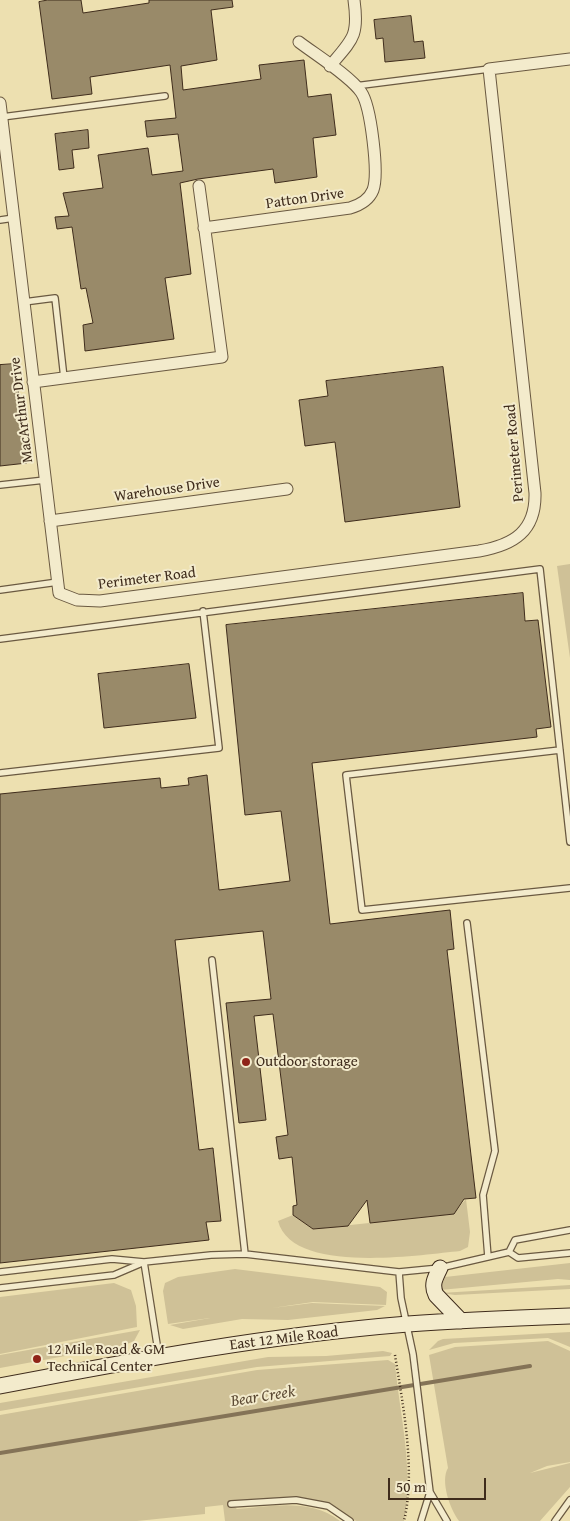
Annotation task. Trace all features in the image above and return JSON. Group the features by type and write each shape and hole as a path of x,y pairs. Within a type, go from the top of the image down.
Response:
{"main road":[{"path":"440,1268 434,1279 434,1291 436,1296 461,1321"},
{"name":"East 12 Mile Road","path":"0,1386 159,1357 279,1339 407,1324 570,1316"}],"street":[{"path":"330,66 355,35 357,25 354,0"},
{"name":"Patton Drive","path":"204,228 342,210 356,206 371,193 376,177 367,106 364,96 356,86 299,42"},
{"path":"489,69 570,59"},
{"name":"Perimeter Road","path":"58,588 77,600 100,601 493,549 515,539 524,532 534,514 535,493 489,69"},
{"name":"MacArthur Drive","path":"0,103 58,588"},
{"path":"33,382 222,357 199,186"},
{"name":"Warehouse Drive","path":"50,521 288,489"}],"lane":[{"path":"356,86 489,69"},
{"path":"2,117 165,96"},
{"path":"0,220 14,218"},
{"path":"24,302 55,298 64,378"},
{"path":"0,485 45,480"},
{"path":"0,638 540,569 570,842"},
{"path":"0,590 58,588"},
{"path":"0,773 219,748 203,611"},
{"path":"560,750 346,775 362,910 570,888"},
{"path":"467,923 495,1151 483,1195 488,1257"},
{"path":"212,960 245,1254"},
{"path":"509,1252 515,1240 570,1230"},
{"path":"0,1272 112,1260 144,1262 211,1255 245,1254 399,1272 440,1268 509,1252 518,1258 570,1253"},
{"path":"0,1288 114,1275 144,1262"},
{"path":"144,1262 159,1357"},
{"path":"399,1272 415,1371 430,1492 447,1521"},
{"path":"420,1521 430,1492"},
{"path":"231,1504 296,1500 328,1506 350,1521"},
{"path":"555,1521 570,1500"}],"path":[{"path":"395,1355 404,1416 408,1472 408,1496 404,1521"}],"shaded area":[{"path":"570,564 570,658 557,566"},
{"path":"466,1199 470,1232 468,1247 460,1251 388,1258 359,1258 331,1255 307,1249 288,1238 278,1221 293,1215 313,1229 453,1214"},
{"path":"570,1263 570,1280 558,1279 440,1290 445,1277"},
{"path":"235,1269 380,1287 387,1292 386,1305 313,1302 272,1308 312,1303 385,1306 377,1310 288,1320 242,1319 183,1329 170,1325 210,1318 168,1324 163,1291 165,1283 178,1277"},
{"path":"114,1283 131,1290 136,1306 137,1327 0,1354 0,1297"},
{"path":"570,1285 570,1289 455,1295 441,1293"},
{"path":"140,1330 134,1341 125,1345 0,1368 0,1355"},
{"path":"570,1332 570,1347 548,1338 454,1343 429,1350 438,1341 443,1339"},
{"path":"548,1341 570,1351 570,1462 547,1466 530,1473 570,1463 570,1487 540,1521 459,1521 447,1495 445,1480 448,1468 429,1355 455,1347"},
{"path":"383,1351 392,1353 390,1356 257,1367 0,1411 0,1403 268,1357 326,1356"},
{"path":"388,1360 395,1364 407,1463 407,1502 404,1521 356,1521 330,1503 296,1497 230,1503 237,1509 277,1505 304,1506 329,1514 340,1521 225,1521 223,1505 205,1507 205,1514 137,1521 0,1521 0,1415 257,1370"}],"building":[{"path":"48,0 81,0 83,13 149,3 149,0 232,0 233,7 211,10 217,60 181,66 183,90 261,79 259,65 304,60 308,97 331,94 336,135 313,138 317,177 275,183 273,169 180,183 191,274 165,278 174,339 85,351 83,325 93,323 86,288 81,289 72,227 57,229 55,217 69,216 63,193 103,188 98,155 148,148 152,175 183,171 178,134 147,137 145,121 176,118 170,65 90,77 92,94 52,99 39,2"},
{"path":"411,16 414,42 423,41 425,58 385,62 383,38 376,39 374,20"},
{"path":"88,130 89,148 72,150 74,168 59,170 55,134"},
{"path":"15,364 27,463 0,466 0,365"},
{"path":"443,367 460,507 345,522 335,442 305,446 299,400 328,396 326,381"},
{"path":"523,593 525,621 538,620 551,727 536,729 537,737 312,763 330,924 450,910 454,949 447,950 476,1198 464,1199 454,1214 370,1223 367,1200 348,1226 313,1229 293,1215 293,1206 297,1205 292,1157 279,1159 276,1137 288,1135 273,1014 254,1016 266,1120 239,1123 226,1003 271,999 263,931 175,940 199,1150 213,1148 221,1221 206,1222 209,1240 0,1263 0,794 160,778 161,788 189,785 188,778 207,775 219,890 290,881 281,811 245,815 226,625"},
{"path":"189,664 196,718 104,728 98,674"}],"waterway":[{"name":"Bear Creek","path":"0,1453 530,1366"}],"place":[{"name":"Outdoor storage","path":"246,1062"},
{"name":"12 Mile Road & GM Technical Center","path":"37,1359"}]}
